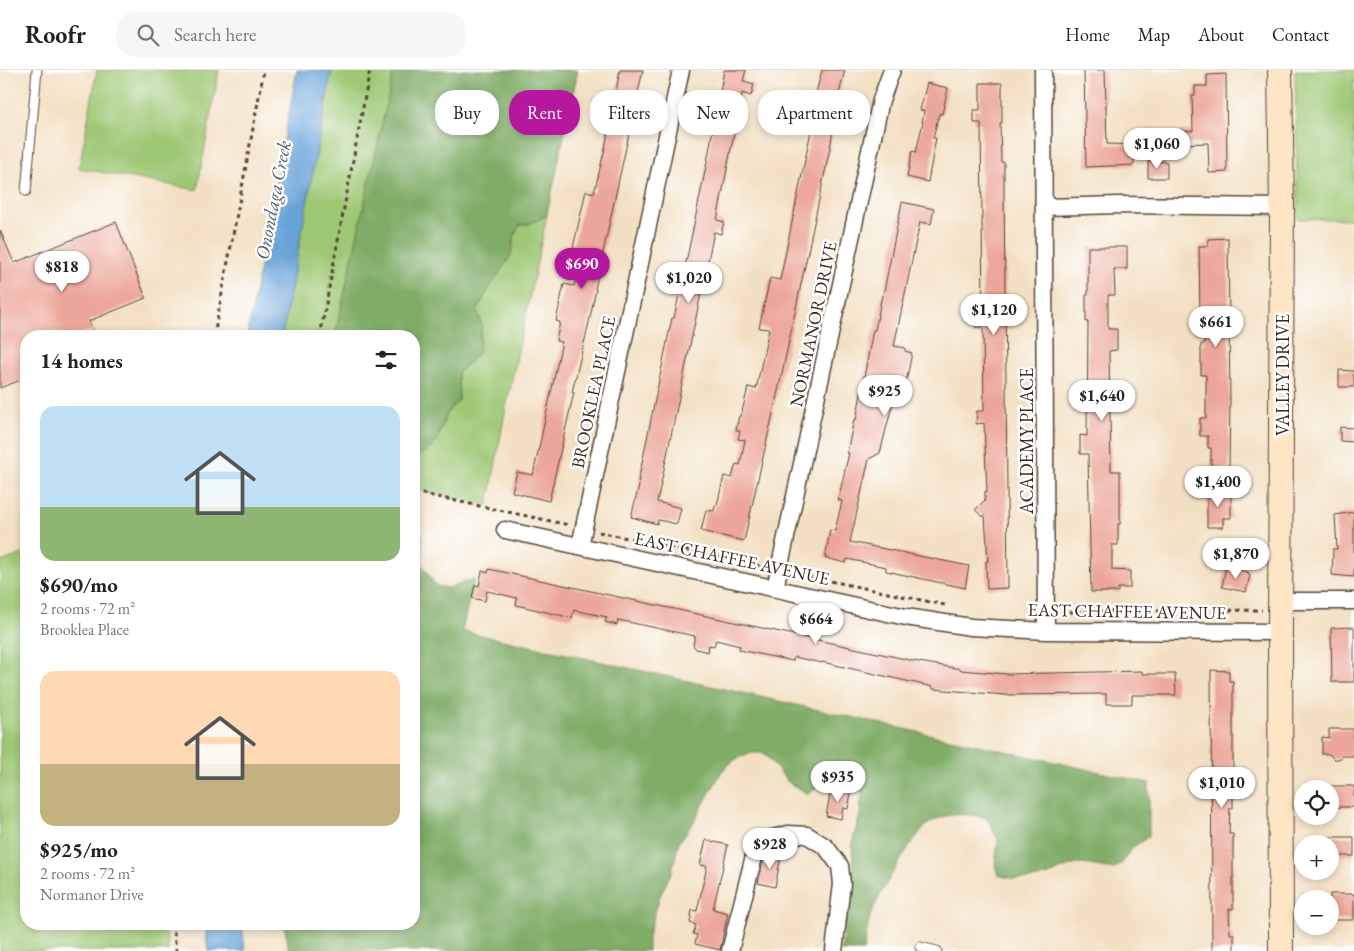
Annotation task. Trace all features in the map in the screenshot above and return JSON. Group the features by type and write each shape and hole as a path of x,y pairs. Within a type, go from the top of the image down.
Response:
{"main road":[{"name":"VALLEY DRIVE","path":"1280,70 1282,207 1281,951"}],"street":[{"name":"BROOKLEA PLACE","path":"580,546 682,70"},
{"name":"NORMANOR DRIVE","path":"775,588 881,100 892,70"},
{"name":"ACADEMY PLACE","path":"1043,70 1046,631"},
{"path":"1044,207 1120,205 1282,207"},
{"name":"EAST CHAFFEE AVENUE","path":"504,530 906,617 971,628 1046,631 1280,614 1354,601"},
{"path":"730,951 756,848 763,841 788,834 807,836 826,847 840,866 842,884 834,951"}],"lane":[{"path":"26,191 37,70"},
{"path":"920,947 937,951"}],"path":[{"path":"215,330 264,70"},
{"path":"321,330 370,70"},
{"path":"420,493 954,607"},
{"path":"1046,612 1280,614"},
{"path":"174,930 176,951"}],"green space":[{"path":"97,70 219,70 197,190 79,168"},
{"path":"332,70 394,70 336,330 283,330"},
{"path":"394,70 578,70 574,90 509,90 509,135 564,135 547,215 529,224 520,225 515,234 511,255 489,288 477,311 482,325 478,354 458,372 459,400 447,413 436,442 422,454 420,454 420,330 336,330"},
{"path":"1295,70 1354,70 1354,219 1298,219"},
{"path":"547,215 505,412 488,505 420,490 420,454 422,454 440,434 447,413 459,400 458,372 478,354 482,325 477,311 489,288 511,255 515,234 520,225 529,224"},
{"path":"420,532 422,534 422,565 436,586 448,588 474,579 462,631 1149,783 1149,836 1132,848 1123,862 1114,869 1079,864 1033,879 1019,879 998,875 995,865 998,840 987,818 972,815 956,815 941,818 927,825 904,854 887,882 870,917 863,951 841,951 853,868 852,843 860,815 862,792 856,778 842,773 829,774 817,788 808,794 788,782 764,753 750,753 734,760 722,771 692,825 679,842 672,871 660,896 648,936 648,951 289,951 285,930 420,930"},
{"path":"20,555 20,930 166,930 168,951 0,951 0,562"}],"water":[{"name":"Onondaga Creek","path":"297,70 332,70 283,330 248,330"},
{"path":"206,930 243,930 245,951 208,951"}],"building":[{"path":"620,70 643,70 639,90 616,90"},
{"path":"724,70 746,70 743,81 754,84 751,96 748,95 748,90 720,90"},
{"path":"822,70 845,70 840,90 817,90"},
{"path":"1084,70 1105,70 1107,144 1134,145 1134,165 1086,167"},
{"path":"1226,74 1227,172 1209,173 1208,143 1179,144 1179,131 1193,131 1192,95 1195,95 1195,86 1207,86 1207,75"},
{"path":"927,83 948,88 942,114 939,114 933,138 936,138 928,182 907,177 912,151 916,152 923,122 924,111 920,110"},
{"path":"980,83 1002,83 1002,123 1000,123 1001,162 1004,162 1008,588 987,589 986,561 988,561 985,516 982,516 975,510 985,500 985,491 987,492 984,423 976,424 977,411 984,411 983,327 975,327 975,313 983,312 981,123 974,123 974,110 980,110"},
{"path":"608,135 629,135 549,501 512,492 517,472 533,475 562,342 556,341 560,322 556,321 564,284 574,286 582,250 573,248 586,191 594,193"},
{"path":"712,135 734,135 717,220 724,222 721,234 714,232 657,502 681,508 677,524 658,520 657,524 631,517 640,482 638,482 672,318 674,318"},
{"path":"832,135 783,369 744,541 701,531 706,510 714,511 715,505 717,505 724,476 732,478 736,464 740,465 745,440 738,439 740,431 736,430 748,387 756,389 769,329 759,328 770,278 780,280 810,136"},
{"path":"1148,161 1167,162 1167,178 1148,178"},
{"path":"902,202 934,209 931,224 920,222 894,346 905,348 905,351 912,353 904,392 896,390 880,453 869,459 850,542 969,566 965,588 886,571 886,567 847,559 846,563 825,558 830,530 835,531 842,501 838,500 849,453 847,453 854,420 856,420 873,330 875,330 883,296"},
{"path":"116,222 146,298 89,321 93,330 20,330 20,380 0,388 0,230 14,263"},
{"path":"1228,238 1229,468 1211,469 1211,448 1208,448 1208,436 1200,436 1200,418 1206,418 1206,375 1201,375 1201,344 1204,344 1204,319 1200,319 1199,246 1208,246 1208,239"},
{"path":"1088,247 1127,247 1127,269 1114,269 1115,295 1108,295 1108,329 1117,329 1117,350 1109,351 1111,471 1120,471 1120,524 1118,524 1118,545 1112,545 1112,570 1130,571 1130,588 1118,588 1118,592 1091,592 1088,454 1080,454 1080,435 1087,436 1088,322 1086,322 1086,295 1088,295"},
{"path":"1339,370 1354,371 1354,387 1339,387"},
{"path":"1340,427 1354,428 1354,442 1340,441"},
{"path":"1207,491 1231,491 1231,518 1223,518 1223,527 1207,527"},
{"path":"1354,512 1354,577 1332,575 1333,549 1337,549 1335,515"},
{"path":"1226,567 1248,572 1247,574 1250,575 1246,592 1222,587"},
{"path":"489,569 961,670 1006,674 1142,671 1142,674 1175,674 1176,695 1132,695 1132,704 1106,704 1106,694 1005,695 933,689 933,687 822,662 794,657 793,661 739,650 740,646 716,640 714,646 709,645 708,652 696,649 693,645 695,636 618,620 617,625 605,622 607,617 574,610 572,618 516,605 517,598 487,591 485,601 472,598 475,585 479,586 482,571 488,573"},
{"path":"1354,627 1354,682 1332,682 1331,628"},
{"path":"1211,670 1229,671 1229,681 1233,681 1233,808 1230,808 1229,834 1233,834 1233,909 1229,909 1230,934 1234,934 1234,951 1212,951"},
{"path":"1329,729 1354,729 1354,756 1343,756 1339,759 1334,759 1329,754 1322,754 1322,737 1329,738"},
{"path":"1339,786 1354,786 1354,807 1339,807"},
{"path":"831,789 851,793 848,809 843,808 841,819 826,816"},
{"path":"1339,837 1354,837 1354,856 1339,856"},
{"path":"706,840 728,845 713,909 728,913 720,950 695,944 697,935 693,934 696,925 690,923 692,910 697,911 707,866 700,865"},
{"path":"765,853 781,856 775,887 758,883"},
{"path":"1339,894 1354,894 1354,920 1339,920"}]}
